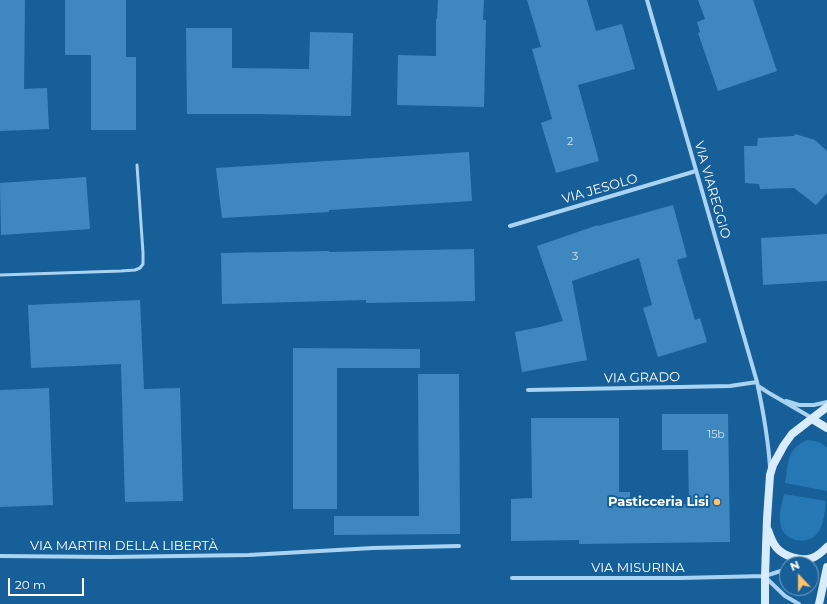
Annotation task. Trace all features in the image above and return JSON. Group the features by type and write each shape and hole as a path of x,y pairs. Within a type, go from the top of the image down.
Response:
{"street":[{"name":"VIA VIAREGGIO","path":"647,0 757,384 769,446 770,475"},
{"name":"VIA JESOLO","path":"510,226 696,171"},
{"name":"VIA GRADO","path":"528,390 730,386 757,384"},
{"path":"757,384 769,393 827,428"},
{"path":"781,400 799,405 814,405 827,402"},
{"path":"765,604 767,519 770,475 773,465 776,457 792,434 827,407"},
{"path":"767,519 770,537 776,548 788,556"},
{"name":"VIA MARTIRI DELLA LIBERTÀ","path":"0,556 110,557 249,555 373,548 459,546"},
{"path":"815,556 827,547"},
{"path":"819,604 827,567"},
{"name":"VIA MISURINA","path":"512,578 680,578 765,576 779,572"},
{"path":"765,576 785,596 799,604"}],"lane":[{"path":"0,275 135,270 140,268 143,264 144,253 137,165"}],"shaded area":[{"path":"808,440 819,442 827,448 827,491 785,483 788,463 792,452 801,443"},
{"path":"784,494 826,501 822,524 819,531 814,536 803,541 790,538 785,534 780,522"}],"building":[{"path":"0,0 25,0 24,89 47,88 49,129 0,131"},
{"path":"65,0 126,0 126,57 136,57 136,130 91,130 91,55 65,55"},
{"path":"438,0 484,0 483,20 486,20 484,107 397,105 398,55 436,56 436,19"},
{"path":"527,0 587,0 596,31 622,24 635,69 578,85 599,161 556,173 541,123 552,119 532,49 541,47"},
{"path":"698,0 753,0 777,71 718,91 698,33 700,32 697,22 705,19"},
{"path":"186,28 232,28 232,68 309,69 310,32 353,33 351,116 187,114"},
{"path":"795,134 815,140 827,151 827,193 816,205 794,188 760,189 759,184 745,183 744,146 757,146 758,138 794,136"},
{"path":"469,152 472,201 329,210 329,212 222,218 216,168"},
{"path":"86,177 90,229 1,235 0,183"},
{"path":"673,205 687,257 677,260 695,320 700,318 707,342 658,357 643,308 652,305 639,258 572,281 587,360 522,372 515,332 563,321 537,246 598,225"},
{"path":"827,234 827,281 763,285 761,238"},
{"path":"474,249 475,301 366,303 366,300 222,304 221,253"},
{"path":"140,300 144,389 180,388 183,501 125,502 121,364 31,368 28,305"},
{"path":"293,348 420,349 420,368 337,368 337,509 293,509"},
{"path":"418,374 459,374 460,534 334,535 334,516 419,516"},
{"path":"49,388 53,505 0,507 0,390"},
{"path":"662,414 728,414 730,542 579,544 579,540 511,541 511,499 532,498 531,418 619,418 619,492 630,492 630,504 689,504 688,450 662,450"}],"place":[{"name":"Pasticceria Lisi","path":"717,502"}]}
